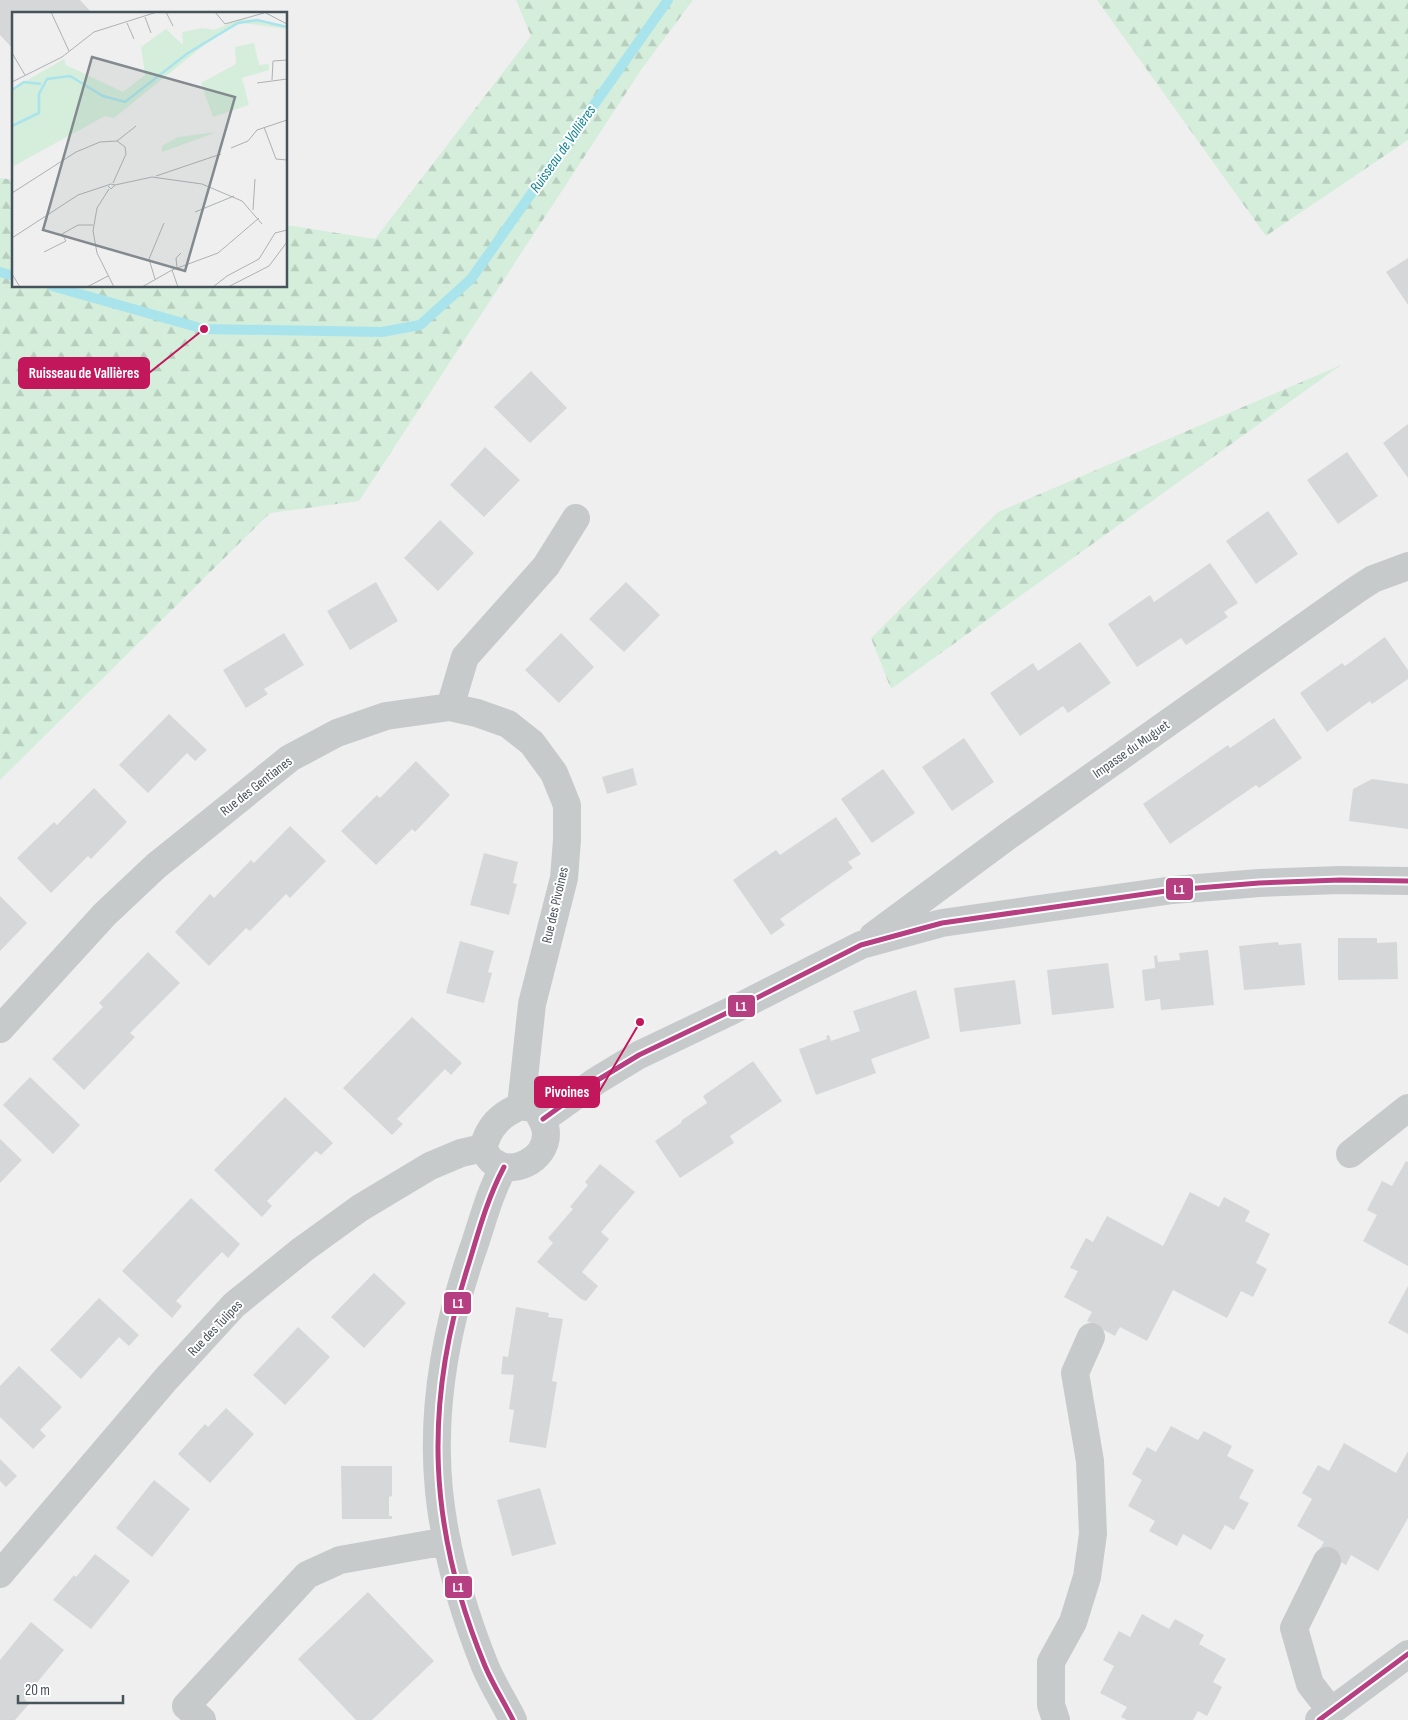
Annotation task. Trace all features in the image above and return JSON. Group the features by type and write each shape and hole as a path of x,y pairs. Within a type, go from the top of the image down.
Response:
{"street":[{"path":"450,707 465,657 546,566 576,518"},
{"name":"Impasse du Muguet","path":"861,944 1008,836 1373,578 1408,566"},
{"name":"Rue des Gentianes","path":"0,1029 105,914 156,866 290,758 337,733 386,716 450,707"},
{"name":"Rue des Pivoines","path":"450,707 477,713 508,724 532,744 554,774 567,805 568,840 564,878 532,1004 532,1113"},
{"path":"532,1113 546,1135 539,1155 523,1166 504,1168 490,1161 484,1148 487,1134 507,1112 532,1113 596,1081 639,1055 733,1010 861,944 942,923 1174,890 1259,882 1408,881"},
{"path":"1350,1154 1408,1108"},
{"name":"Rue des Tulipes","path":"0,1574 166,1380 234,1305 302,1250 360,1208 430,1166 461,1153 484,1148"},
{"path":"504,1168 493,1190 450,1324 437,1433 439,1491 447,1541 460,1593 486,1667 513,1720"},
{"path":"1056,1720 1051,1705 1051,1662 1073,1622 1087,1577 1093,1534 1090,1460 1075,1373 1091,1336"},
{"path":"202,1720 186,1706 308,1575 340,1560 447,1541"},
{"path":"1327,1561 1294,1628 1310,1684 1325,1715 1408,1654"}],"green space":[{"path":"516,0 693,0 641,70 359,501 270,513 0,780 0,178 12,180 12,288 288,288 288,225 375,239 531,36"},
{"path":"1097,0 1408,0 1408,140 1266,236"},
{"path":"1341,365 891,689 871,638 998,512"}],"building":[{"path":"0,0 80,0 91,12 12,12 12,48 0,35"},
{"path":"1408,258 1408,305 1386,272"},
{"path":"531,371 567,408 530,443 494,407"},
{"path":"1408,424 1408,478 1383,443"},
{"path":"485,447 520,480 484,517 450,485"},
{"path":"1347,452 1378,496 1338,524 1307,480"},
{"path":"1268,511 1298,554 1256,584 1226,541"},
{"path":"440,520 474,553 438,591 404,558"},
{"path":"1210,563 1238,603 1224,612 1228,617 1186,645 1181,638 1137,667 1108,624 1150,595 1154,602"},
{"path":"376,582 398,621 350,650 327,611"},
{"path":"626,582 660,615 624,652 589,619"},
{"path":"284,633 304,665 264,689 268,694 246,708 223,670"},
{"path":"561,633 594,667 559,703 525,670"},
{"path":"1385,637 1408,670 1408,679 1372,704 1370,701 1327,732 1300,693 1342,663 1345,666"},
{"path":"1080,642 1111,683 1068,713 1063,706 1020,736 990,693 1033,663 1038,671"},
{"path":"169,714 207,750 195,761 187,753 148,793 119,765"},
{"path":"1274,718 1302,758 1259,788 1256,785 1170,844 1143,804 1228,745 1230,748"},
{"path":"964,738 994,782 952,811 922,767"},
{"path":"416,761 450,795 415,832 412,829 376,865 341,831 377,795 380,798"},
{"path":"633,768 637,785 607,794 602,777"},
{"path":"883,769 915,813 872,843 841,799"},
{"path":"1372,779 1408,784 1408,829 1349,821 1353,789"},
{"path":"94,788 127,822 91,859 88,856 51,893 17,858 54,822 57,825"},
{"path":"836,817 861,854 848,862 853,868 780,919 785,925 771,935 733,880 776,850 780,855"},
{"path":"290,826 326,861 290,898 286,894 250,931 246,928 209,966 175,932 210,894 214,898 251,860 254,863"},
{"path":"484,853 518,862 513,883 517,884 509,915 470,905"},
{"path":"0,896 27,923 0,951"},
{"path":"1338,938 1377,938 1377,943 1397,942 1398,979 1338,980"},
{"path":"460,941 494,951 488,972 492,973 484,1003 446,993"},
{"path":"1278,942 1279,945 1301,943 1305,985 1244,990 1239,946"},
{"path":"1208,950 1214,1005 1161,1010 1160,999 1145,1001 1142,970 1155,968 1154,956 1157,955 1158,962 1180,960 1179,953"},
{"path":"148,952 180,983 130,1033 135,1037 84,1090 52,1059 103,1007 99,1003"},
{"path":"1108,963 1114,1008 1052,1015 1047,970"},
{"path":"1015,980 1021,1024 960,1032 954,988"},
{"path":"916,990 930,1038 871,1059 876,1073 816,1095 799,1049 827,1039 826,1036 829,1035 831,1041 860,1031 853,1011"},
{"path":"412,1017 462,1063 451,1075 445,1069 397,1119 403,1124 392,1135 343,1088"},
{"path":"753,1061 782,1101 730,1136 734,1143 680,1178 655,1141 707,1103 703,1096"},
{"path":"30,1077 80,1125 53,1154 3,1105"},
{"path":"285,1097 333,1143 321,1155 316,1151 267,1201 272,1206 262,1217 214,1170"},
{"path":"0,1139 22,1160 0,1183"},
{"path":"1406,1161 1408,1162 1408,1266 1363,1241 1377,1215 1367,1210 1382,1181 1392,1186"},
{"path":"600,1164 635,1192 601,1232 609,1239 582,1272 598,1286 586,1301 581,1299 537,1262 553,1243 548,1238 573,1209 570,1207 588,1185 585,1182"},
{"path":"1190,1192 1219,1207 1224,1197 1250,1211 1245,1221 1270,1234 1256,1263 1267,1269 1253,1297 1241,1291 1227,1318 1173,1290 1147,1341 1120,1327 1115,1336 1087,1321 1092,1312 1064,1297 1078,1271 1070,1268 1086,1238 1093,1242 1107,1216 1163,1246"},
{"path":"191,1198 240,1244 228,1258 222,1252 176,1301 182,1306 172,1318 122,1271"},
{"path":"374,1273 406,1303 364,1348 331,1317"},
{"path":"1408,1286 1408,1334 1388,1323"},
{"path":"99,1298 139,1335 129,1346 119,1337 81,1379 50,1350"},
{"path":"516,1307 549,1313 548,1317 563,1319 552,1381 557,1382 546,1448 509,1442 514,1410 509,1409 514,1375 501,1374 503,1356 508,1357"},
{"path":"298,1327 330,1357 285,1405 253,1375"},
{"path":"19,1366 62,1407 40,1430 46,1436 33,1449 0,1417 0,1386"},
{"path":"226,1408 254,1434 210,1483 178,1454 205,1424 208,1427"},
{"path":"1171,1426 1198,1440 1204,1431 1232,1446 1227,1456 1254,1470 1239,1498 1249,1503 1234,1530 1225,1525 1211,1550 1183,1534 1177,1546 1149,1531 1155,1521 1128,1506 1142,1480 1132,1474 1147,1447 1156,1452"},
{"path":"1344,1443 1396,1473 1408,1451 1408,1518 1378,1571 1351,1555 1346,1565 1319,1550 1324,1542 1297,1526 1312,1499 1302,1493 1318,1465 1329,1471"},
{"path":"0,1459 17,1476 6,1487 0,1481"},
{"path":"341,1466 392,1466 392,1496 389,1497 389,1516 392,1516 392,1519 342,1519"},
{"path":"154,1480 190,1509 152,1557 116,1528"},
{"path":"540,1488 556,1544 512,1556 497,1500"},
{"path":"95,1554 130,1581 91,1629 53,1600"},
{"path":"368,1592 434,1661 372,1720 356,1720 298,1659"},
{"path":"1142,1614 1169,1629 1175,1619 1204,1635 1199,1644 1226,1659 1213,1682 1222,1687 1207,1716 1198,1711 1193,1720 1127,1720 1121,1717 1127,1707 1100,1693 1114,1666 1103,1660 1119,1631 1130,1637"},
{"path":"31,1622 64,1650 24,1698 29,1704 15,1720 0,1720 0,1660"}],"waterway":[{"name":"Ruisseau de Vallières","path":"59,288 204,329 382,332 420,325 471,279 668,0"},
{"name":"Ruisseau de Vallières","path":"0,272 12,275"}],"transit line":[{"name":"L1","path":"543,1119 596,1081 639,1055 861,945 942,923 1173,890 1259,883 1340,880 1408,881"},
{"name":"L1","path":"504,1167 484,1214 454,1315 444,1366 439,1417 438,1466 443,1515 452,1565 466,1615 488,1673 513,1720"},
{"name":"L1","path":"1319,1720 1408,1654"}],"place":[{"name":"Ruisseau de Vallières","path":"204,329"},
{"name":"Pivoines","path":"640,1022"}]}
